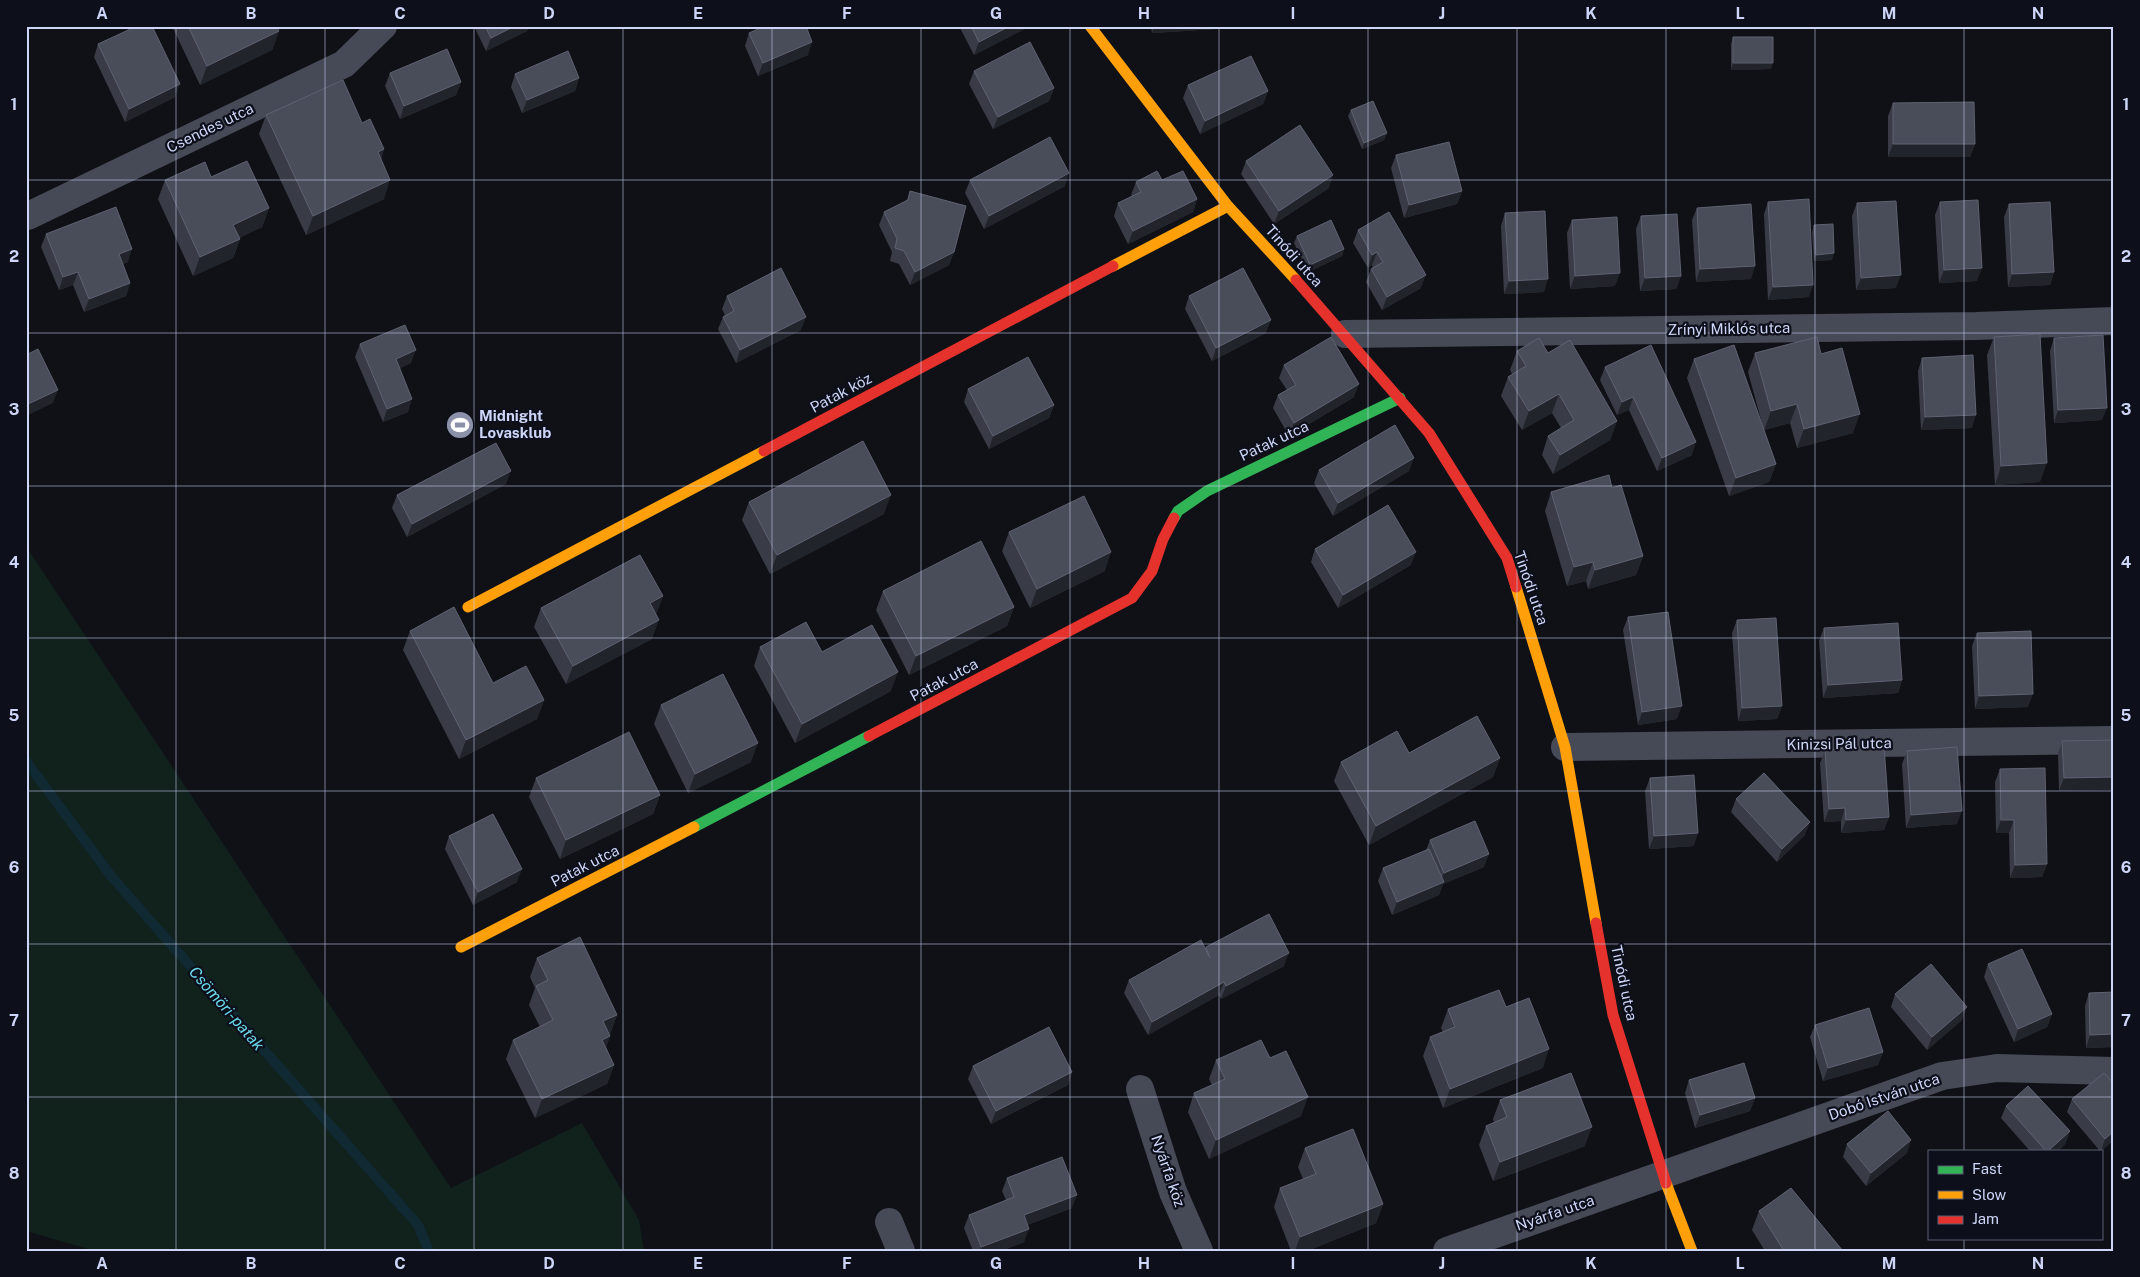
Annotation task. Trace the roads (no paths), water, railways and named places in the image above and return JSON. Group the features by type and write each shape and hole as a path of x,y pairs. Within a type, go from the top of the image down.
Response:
{"street":[{"name":"Csendes utca","path":"28,216 344,64 383,26"},
{"name":"Tinódi utca","path":"1090,26 1228,206 1345,334 1429,433 1507,558 1565,747 1613,1016 1664,1175 1692,1251"},
{"name":"Patak köz","path":"468,607 1228,206"},
{"name":"Zrínyi Miklós utca","path":"1345,334 1966,326 2114,321"},
{"name":"Patak utca","path":"461,947 813,766 1132,598 1152,571 1163,539 1178,511 1238,475 1400,398"},
{"name":"Kinizsi Pál utca","path":"1565,747 2114,740"},
{"name":"Dobó István utca","path":"1664,1175 1942,1076 1997,1068 2114,1071"},
{"name":"Nyárfa köz","path":"1140,1089 1173,1192 1199,1251"},
{"name":"Nyárfa utca","path":"1447,1251 1664,1175"},
{"path":"889,1222 900,1251"}],"waterway":[{"name":"Csömöri-patak","path":"26,761 111,876 418,1225 429,1251"}],"place":[{"name":"Midnight Lovasklub","path":"460,425"}]}
